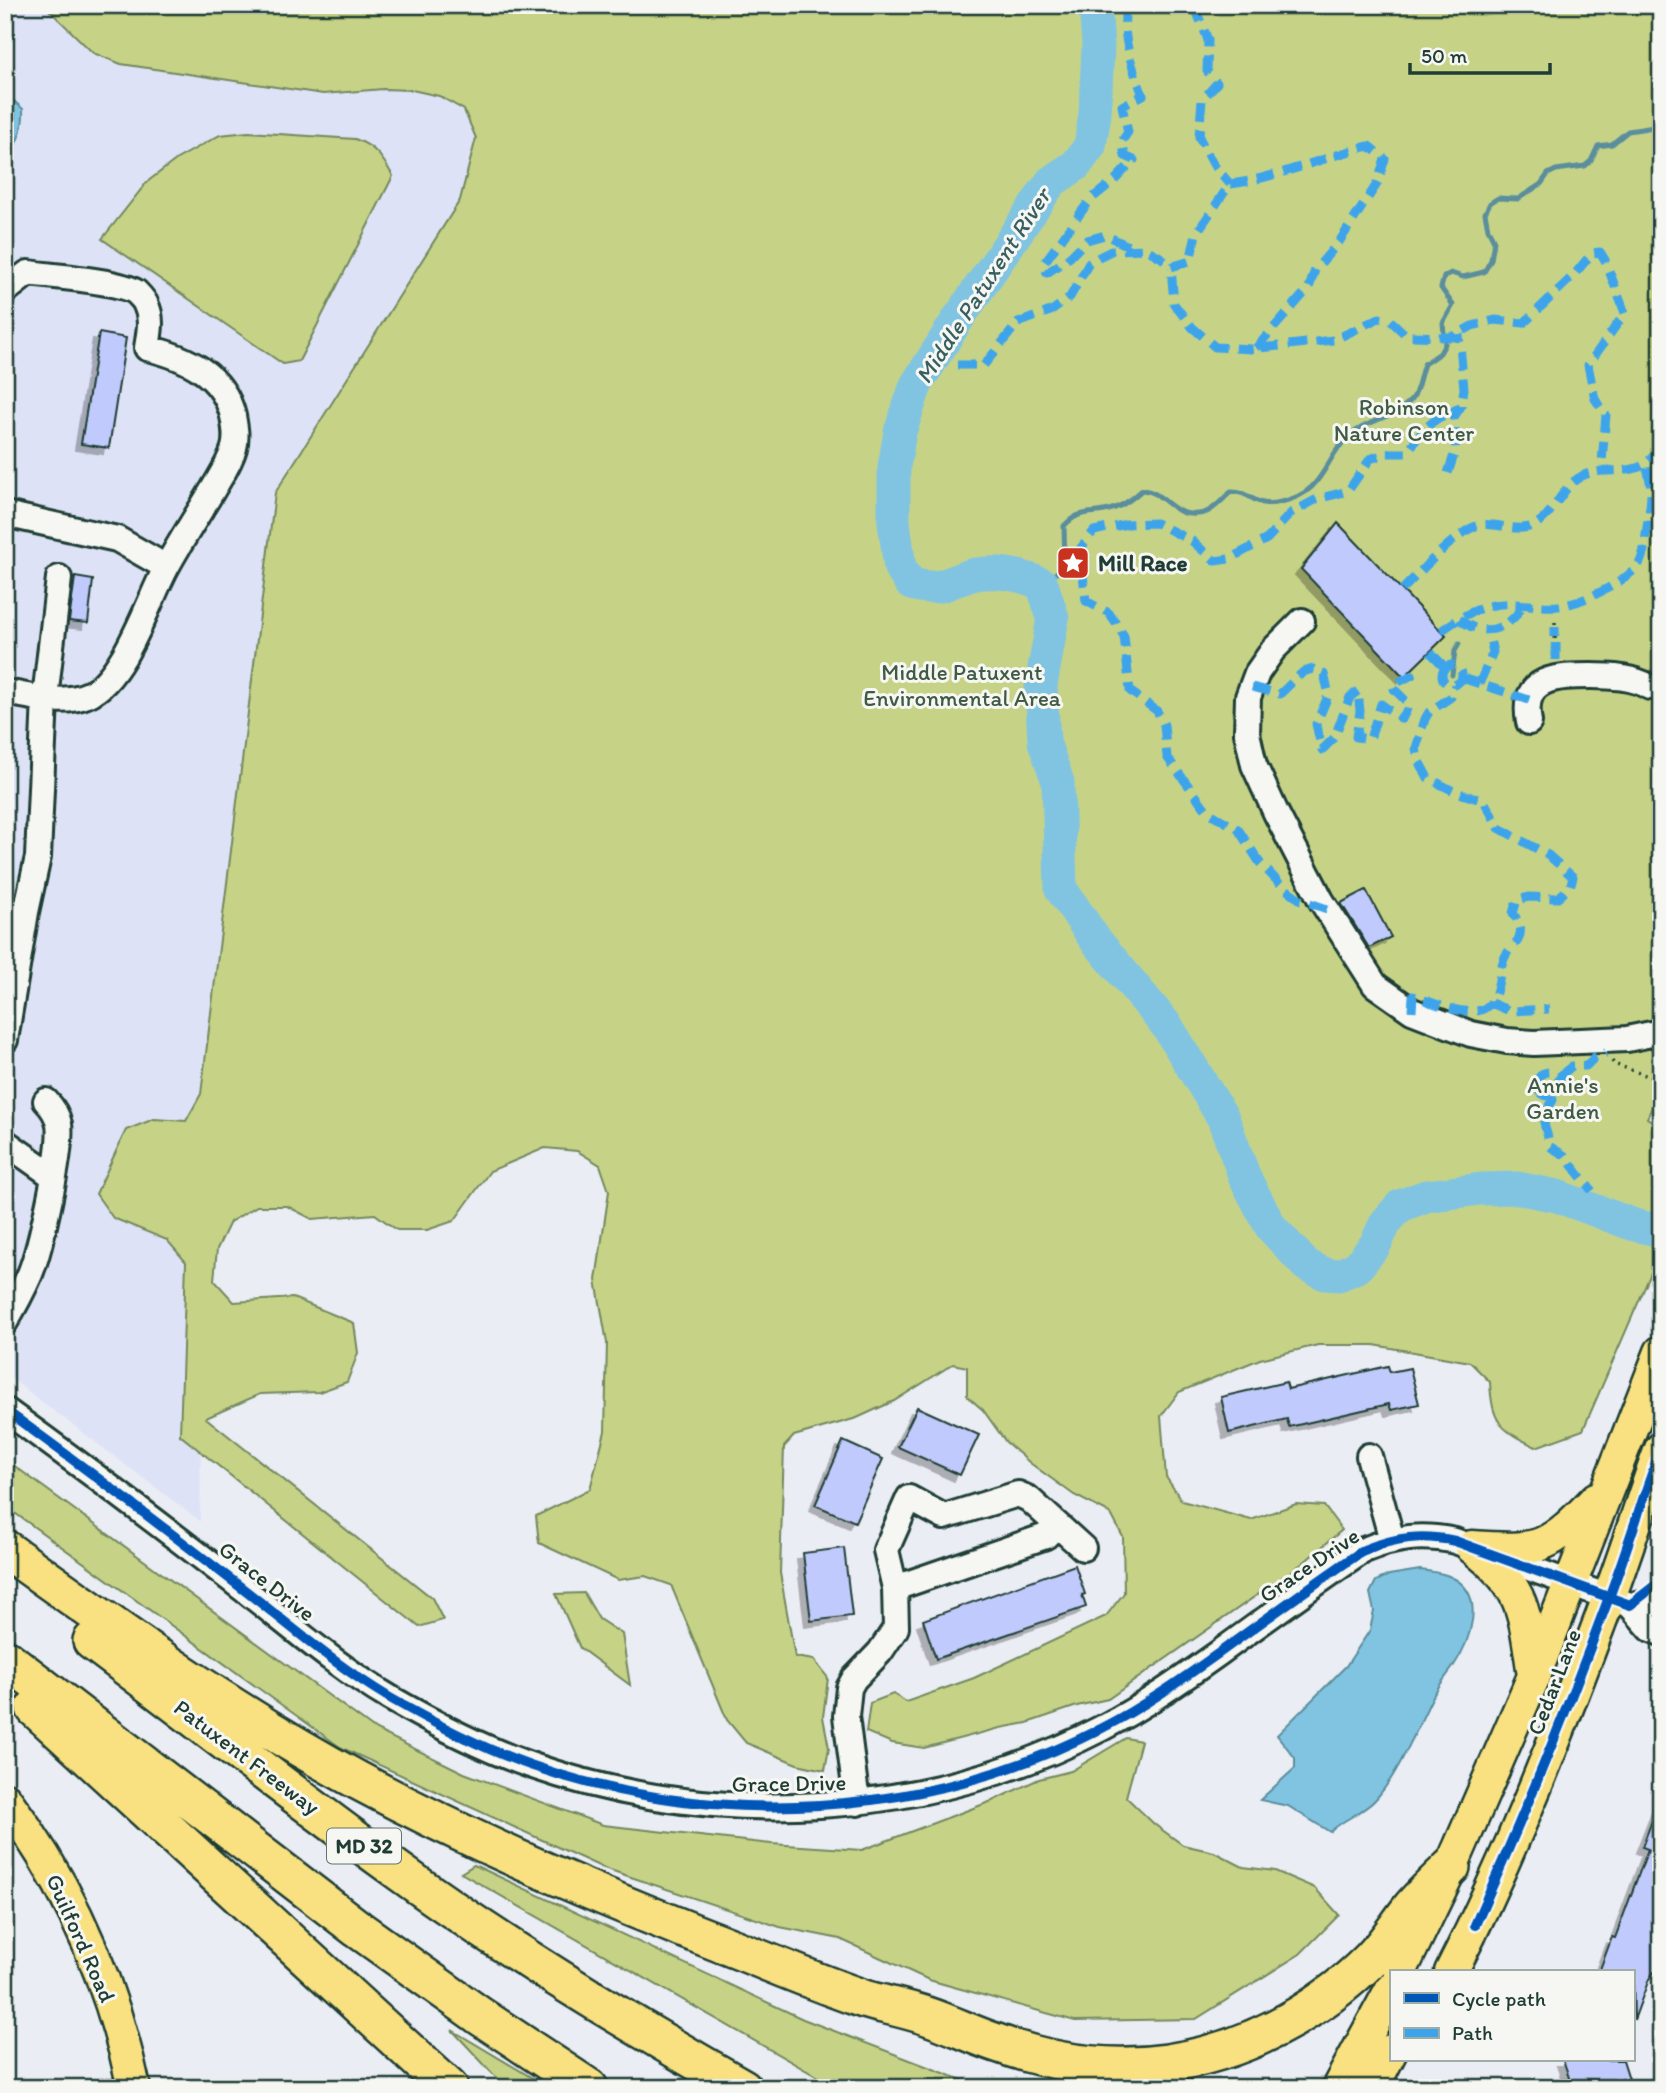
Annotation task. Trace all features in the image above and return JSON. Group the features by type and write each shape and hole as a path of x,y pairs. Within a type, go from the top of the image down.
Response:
{"highway":[{"path":"5,1549 181,1674 355,1779 518,1861 625,1906 863,1998 982,2051 1080,2088"},
{"name":"Patuxent Freeway","path":"5,1575 398,1871 646,2032 743,2088"},
{"name":"MD 32","path":"5,1658 358,1929 480,2016 589,2088"},
{"path":"5,1682 449,2088"},
{"path":"863,1998 926,2016 1000,2045 1046,2058 1122,2066 1166,2063 1206,2054 1283,2024 1345,1984 1371,1959 1412,1907 1451,1867"}],"main road":[{"name":"Cedar Lane","path":"1401,1970 1451,1867 1534,1676 1600,1594 1608,1486 1661,1352"},
{"name":"Cedar Lane","path":"1452,1970 1525,1813 1600,1594 1661,1449"},
{"path":"1472,1547 1529,1549 1547,1543 1569,1528 1608,1486"},
{"path":"1472,1547 1499,1569 1518,1595 1525,1617 1534,1676"},
{"path":"1433,1970 1458,1921 1600,1594"},
{"name":"Guilford Road","path":"5,1799 46,1858 84,1931 108,1994 134,2088"},
{"path":"1338,2088 1390,1992"},
{"path":"1372,2088 1390,2053"},
{"path":"1393,2088 1406,2062"}],"street":[{"path":"5,290 27,273 72,278 136,292 146,303 150,321 147,348 168,353 205,371 226,394 236,430 234,448 225,468 166,567 120,664 109,679 88,695 72,699 5,692"},
{"path":"5,514 117,538 166,567"},
{"path":"5,1040 38,857 44,698 59,578"},
{"path":"1302,621 1273,650 1257,673 1248,697 1247,733 1254,765 1276,813 1345,941 1375,985 1407,1008 1471,1034 1507,1041 1534,1043 1627,1039 1661,1032"},
{"path":"1529,722 1527,712 1532,693 1546,680 1557,676 1601,676 1638,680 1657,696"},
{"path":"5,1322 31,1272 60,1143 59,1125 54,1110 46,1101"},
{"path":"5,1142 53,1176"},
{"name":"Grace Drive","path":"5,1410 76,1461 335,1660 386,1695 479,1745 554,1773 612,1789 699,1803 761,1807 857,1803 914,1794 1042,1756 1101,1729 1152,1700 1364,1550 1392,1540 1427,1536 1472,1547 1600,1594"},
{"path":"1369,1457 1392,1540"},
{"path":"857,1803 846,1701 854,1679 880,1652 896,1628 895,1588 887,1555 892,1535 909,1498 944,1517 1018,1494 1029,1499 1083,1548"},
{"path":"895,1588 1046,1536 1056,1525"},
{"path":"1600,1594 1661,1603"},
{"path":"1600,1594 1661,1633"}],"path":[{"path":"1555,638 1556,643"},
{"path":"1597,1040 1614,1064 1661,1083"}],"shaded area":[{"path":"5,5 1006,5 205,1138 200,1521 5,1374"}],"green space":[{"path":"44,5 1661,5 1661,1088 1647,1118 1661,1126 1661,1250 1583,1430 1536,1447 1500,1424 1493,1407 1490,1382 1470,1362 1374,1345 1318,1345 1260,1359 1179,1392 1161,1416 1166,1477 1182,1501 1251,1520 1296,1504 1324,1506 1342,1530 1303,1563 1108,1699 1027,1723 924,1748 892,1743 866,1732 870,1703 893,1694 906,1702 974,1678 1106,1616 1124,1593 1123,1537 1111,1514 1074,1495 1006,1442 983,1410 967,1396 967,1367 953,1364 894,1401 857,1418 794,1436 784,1447 780,1573 795,1657 814,1660 828,1678 823,1717 829,1748 825,1770 797,1764 746,1743 727,1720 671,1585 645,1576 618,1580 539,1543 536,1516 590,1489 605,1431 607,1343 596,1280 609,1191 600,1165 577,1151 545,1148 490,1171 454,1221 427,1230 397,1230 375,1214 312,1219 287,1206 257,1206 230,1222 217,1249 214,1280 234,1302 293,1298 354,1323 358,1353 347,1382 319,1392 260,1394 206,1418 432,1598 443,1620 419,1627 180,1435 186,1262 167,1240 113,1218 96,1194 126,1130 154,1119 186,1121 201,1094 275,493 460,200 476,138 464,110 439,96 412,90 383,89 323,94 121,64 93,53"},
{"path":"248,132 355,139 378,153 393,176 299,361 283,364 102,239 147,182 177,159 220,135"},
{"path":"5,1459 376,1730 464,1773 603,1825 771,1844 862,1850 992,1801 1039,1779 1071,1771 1126,1738 1141,1741 1126,1797 1154,1824 1183,1845 1214,1852 1243,1867 1275,1871 1315,1888 1339,1915 1300,1954 1196,2019 1075,2021 929,1980 840,1939 780,1927 601,1867 340,1747 5,1506"},
{"path":"584,1593 599,1619 622,1634 630,1685 580,1648 556,1594"},
{"path":"474,1865 803,2019 983,2088 837,2088 461,1873"},
{"path":"452,2030 549,2088 506,2088"}],"water":[{"path":"5,97 23,109 23,116 17,142 5,158"},
{"path":"1420,1570 1447,1575 1462,1585 1469,1595 1472,1619 1470,1632 1459,1657 1434,1694 1391,1779 1369,1806 1330,1832 1288,1806 1260,1800 1295,1768 1295,1758 1277,1735 1346,1666 1370,1630 1374,1611 1370,1593 1376,1581 1389,1575"}],"building":[{"path":"99,333 126,338 109,448 81,444"},
{"path":"1338,523 1446,636 1404,677 1301,569"},
{"path":"75,577 93,580 88,623 69,621"},
{"path":"1366,890 1391,937 1369,948 1341,903"},
{"path":"1388,1366 1390,1372 1410,1368 1419,1404 1391,1410 1389,1404 1289,1427 1287,1419 1229,1433 1221,1397 1286,1382 1288,1389"},
{"path":"917,1407 979,1435 960,1475 898,1447"},
{"path":"843,1441 883,1459 855,1522 815,1505"},
{"path":"844,1548 852,1616 811,1621 803,1553"},
{"path":"1075,1565 1085,1594 1082,1595 1086,1607 936,1659 923,1620"},
{"path":"1660,1800 1661,1972 1654,1972 1649,1979 1634,2020 1634,1970 1600,1970 1612,1937 1615,1938 1648,1849 1642,1847"},
{"path":"1564,2062 1624,2062 1630,2088 1573,2088"}],"waterway":[{"name":"Middle Patuxent River","path":"1095,5 1098,45 1095,114 1090,146 1076,165 1051,182 916,385 900,432 894,467 894,522 900,568 911,584 922,586 945,585 976,574 993,573 1018,576 1042,584 1053,618 1041,685 1044,742 1058,782 1061,889 1094,938 1167,1026 1223,1118 1245,1178 1271,1227 1306,1265 1325,1274 1339,1275 1357,1267 1375,1245 1386,1222 1400,1206 1426,1196 1481,1189 1517,1188 1557,1196 1634,1225 1661,1231"},
{"path":"1042,584 1065,566 1064,526 1080,515 1118,507 1142,490 1157,495 1177,510 1193,514 1212,509 1231,492 1272,504 1296,497 1308,490 1323,473 1342,443 1352,434 1398,410 1414,396 1424,364 1440,353 1445,344 1443,323 1453,305 1441,288 1444,277 1451,273 1463,277 1484,272 1491,260 1494,241 1485,213 1490,203 1498,198 1518,199 1556,170 1585,166 1591,161 1598,146 1612,144 1628,131 1661,126"},
{"path":"1452,675 1455,651 1459,644"}],"marked path":[{"path":"1126,5 1126,40 1143,95 1122,106 1128,132 1122,141 1125,156 1134,160 1090,200 1044,263 1047,273 1070,257 1087,240 1105,235 1133,248"},
{"path":"1194,5 1208,40 1207,71 1217,83 1202,100 1199,137 1213,164 1230,184"},
{"path":"1256,348 1309,288 1315,270 1339,242 1377,184 1385,159 1369,146 1266,177 1230,184 1196,234 1190,261 1171,267 1174,304 1192,327 1215,347 1251,349 1334,340 1379,318 1390,320 1407,336 1452,337 1472,326 1495,320 1524,323 1574,275 1592,253 1600,252 1625,313 1588,365 1595,399 1606,415 1602,462 1605,470"},
{"path":"957,365 984,365 1018,323 1053,310 1070,297 1089,263 1113,250 1146,249 1171,267"},
{"path":"1448,473 1456,449 1454,417 1461,406 1464,389 1459,334"},
{"path":"1327,909 1301,900 1283,887 1260,863 1238,829 1208,812 1167,757 1164,725 1157,711 1130,691 1124,636 1109,613 1086,601 1080,549 1094,531 1127,524 1156,523 1192,541 1215,561 1229,559 1267,539 1291,513 1317,499 1348,491 1370,459 1387,453 1407,453 1428,426 1461,406"},
{"path":"1402,590 1440,553 1472,528 1480,525 1517,528 1531,526 1550,512 1575,480 1590,473 1638,468 1661,449"},
{"path":"1441,631 1479,609 1510,604 1567,605 1625,578 1639,564 1644,546 1651,496 1646,464"},
{"path":"1459,619 1477,629 1496,629 1512,620 1524,603"},
{"path":"1555,627 1555,637"},
{"path":"1479,684 1493,652 1488,631"},
{"path":"1556,643 1556,660"},
{"path":"1430,652 1446,668"},
{"path":"1452,665 1459,668 1462,675 1459,682 1452,685 1445,682 1442,675 1445,668 1452,665"},
{"path":"1252,687 1280,694 1303,672 1313,669 1324,674 1329,694 1316,724 1322,750 1334,738 1350,697 1358,691 1360,711 1356,737 1370,739 1381,704 1402,719 1408,703 1393,685 1412,675 1410,671"},
{"path":"1462,678 1529,700"},
{"path":"1412,1011 1413,996 1461,1011 1485,1008 1495,995 1506,955 1517,943 1520,934 1513,913 1517,900 1529,897 1558,898 1570,887 1573,877 1548,855 1499,828 1484,801 1456,792 1428,778 1418,759 1416,748 1429,712 1451,697 1455,685"},
{"path":"1491,1003 1510,1011 1549,1009"},
{"path":"1559,1077 1572,1066 1586,1066 1595,1057 1606,1053"},
{"path":"1549,1072 1558,1075 1561,1084 1558,1093 1549,1096 1540,1093 1537,1084 1540,1075 1549,1072"},
{"path":"1552,1096 1553,1100 1544,1119 1549,1146 1564,1155 1592,1191"}],"cycle path":[{"path":"5,1410 157,1523 334,1661 390,1698 458,1735 530,1765 601,1786 673,1799 746,1806 820,1805 893,1797 965,1781 1035,1758 1102,1728 1162,1693 1364,1550 1387,1542 1420,1537 1455,1541 1630,1605 1661,1581"},
{"path":"1475,1925 1577,1682 1661,1449"}],"place":[{"name":"Mill Race","path":"1073,563"}],"park label":[{"name":"Robinson Nature Center","path":"1404,420"},
{"name":"Middle Patuxent Environmental Area","path":"962,685"},
{"name":"Annie's Garden","path":"1563,1098"}]}
